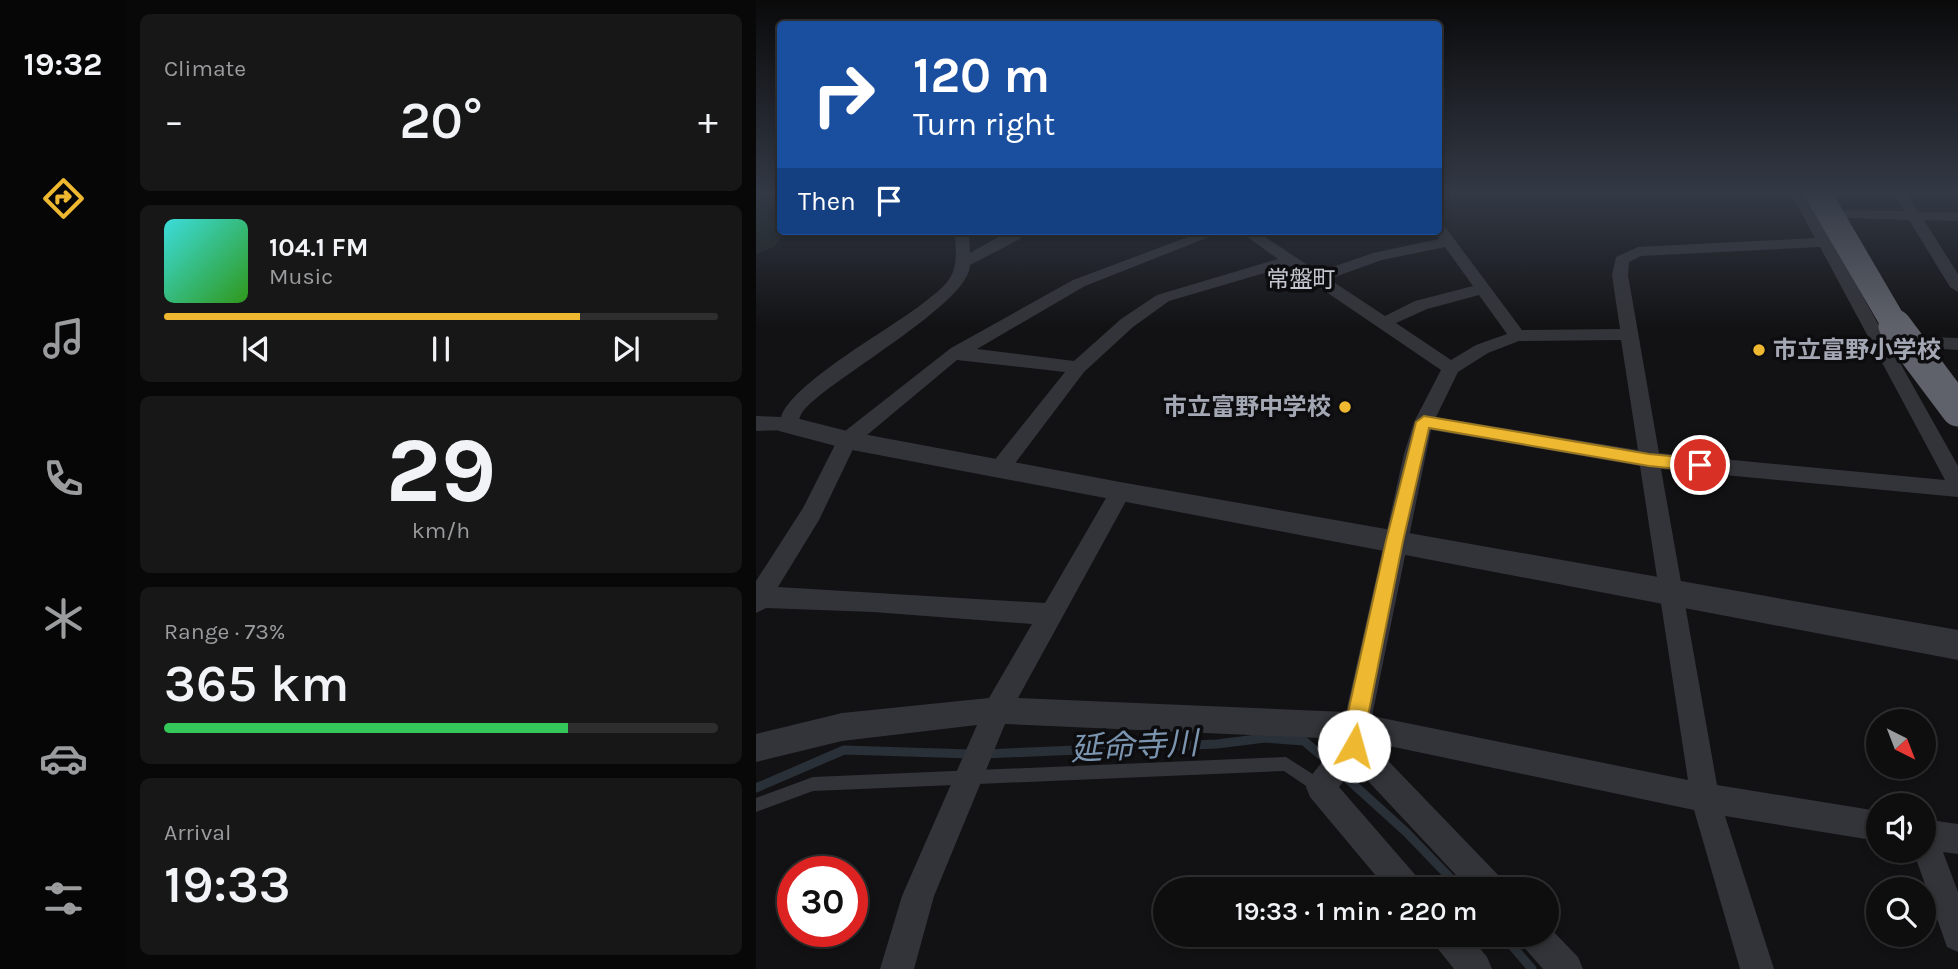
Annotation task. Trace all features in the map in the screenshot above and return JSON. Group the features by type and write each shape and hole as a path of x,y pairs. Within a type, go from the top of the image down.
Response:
{"highway":[{"path":"1835,237 1930,378 1958,410"},
{"path":"1862,237 1918,330 1958,385"}],"street":[{"path":"788,425 793,409 835,373 900,330 950,289 962,271 962,237"},
{"path":"963,262 1013,237"},
{"path":"758,600 811,514 847,440 957,352 1079,283 1200,237"},
{"path":"1256,237 1451,368"},
{"path":"1445,237 1517,336"},
{"path":"1823,237 1958,487"},
{"path":"1927,237 1958,287"},
{"path":"1317,278 1378,256 1448,242"},
{"path":"1757,969 1704,798 1629,334 1620,260 1638,251 1824,242"},
{"path":"1000,468 1077,368 1127,323 1163,298 1291,260"},
{"path":"1383,323 1421,304 1482,289"},
{"path":"1397,877 1320,787 1355,736 1394,541 1424,422 1451,368 1482,349 1517,336 1629,334"},
{"path":"1877,341 1958,344"},
{"path":"957,352 1077,368"},
{"path":"1424,422 1649,460 1958,487"},
{"path":"757,423 788,425 847,440 1120,492 1958,645"},
{"path":"897,969 918,896 997,710 1120,492"},
{"path":"758,600 873,601 1051,614"},
{"path":"756,748 842,727 997,710 1355,736 1866,824"},
{"path":"1355,736 1479,877"},
{"path":"1936,836 1958,839"},
{"path":"1933,863 1958,936"},
{"path":"1457,947 1475,969"},
{"path":"1545,947 1566,969"}],"lane":[{"path":"756,805 813,784 1286,764 1320,787"}],"shaded area":[{"path":"756,237 782,237 774,247 756,255"}],"waterway":[{"name":"延命寺川","path":"984,754 1217,744 1265,738 1304,741 1329,762"},
{"name":"延命寺川","path":"756,788 844,750 970,754"},
{"name":"延命寺川","path":"1342,774 1406,832 1449,877"},
{"name":"延命寺川","path":"1513,947 1532,969"}],"place":[{"name":"市立富野小学校","path":"1759,350"},
{"name":"市立富野中学校","path":"1345,407"}],"district":[{"name":"常盤町","path":"1301,279"}],"route":[{"path":"1354,746 1394,541 1424,422 1649,460 1700,465"}]}
